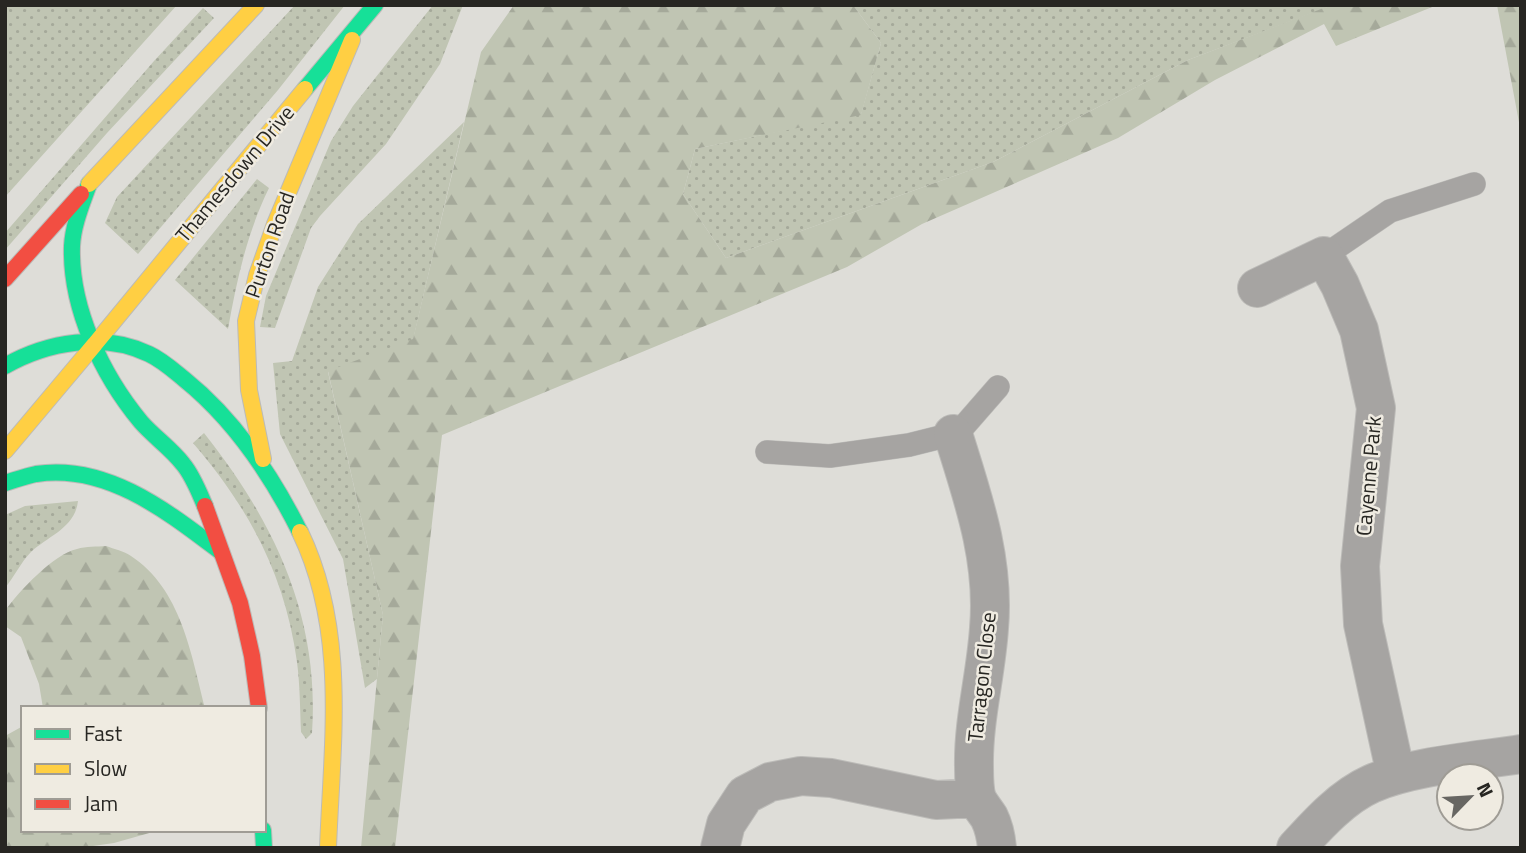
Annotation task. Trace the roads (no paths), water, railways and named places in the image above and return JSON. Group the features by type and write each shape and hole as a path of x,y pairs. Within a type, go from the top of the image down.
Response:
{"main road":[{"path":"5,279 89,184 256,5"},
{"name":"Thamesdown Drive","path":"95,344 375,5"},
{"name":"Purton Road","path":"268,477 249,390 246,321 257,275 275,224 358,25"},
{"path":"89,184 76,220 72,243 78,298 95,344 119,393 143,424 187,468 199,492 240,601 252,656 259,706"},
{"name":"Purton Road","path":"5,366 18,357 61,343 119,346 149,354 187,380 249,445 304,544 322,595 332,649 335,727 328,848"},
{"path":"5,451 95,344"},
{"path":"5,483 52,471 101,479 135,492 221,552"}],"street":[{"path":"1258,288 1324,256"},
{"name":"Cayenne Park","path":"1324,256 1359,330 1376,408 1360,566 1363,624 1396,775"},
{"name":"Tarragon Close","path":"953,434 986,550 990,591 989,629 975,726 974,769 977,798 990,819 998,848"},
{"path":"1296,848 1345,801 1369,785 1396,775 1521,754"},
{"path":"720,848 726,824 745,795 770,782 801,776 831,778 936,800 977,798"}],"lane":[{"path":"1324,256 1390,211 1474,184"},
{"path":"767,452 841,455 909,445 953,434 964,426 998,387"}]}
